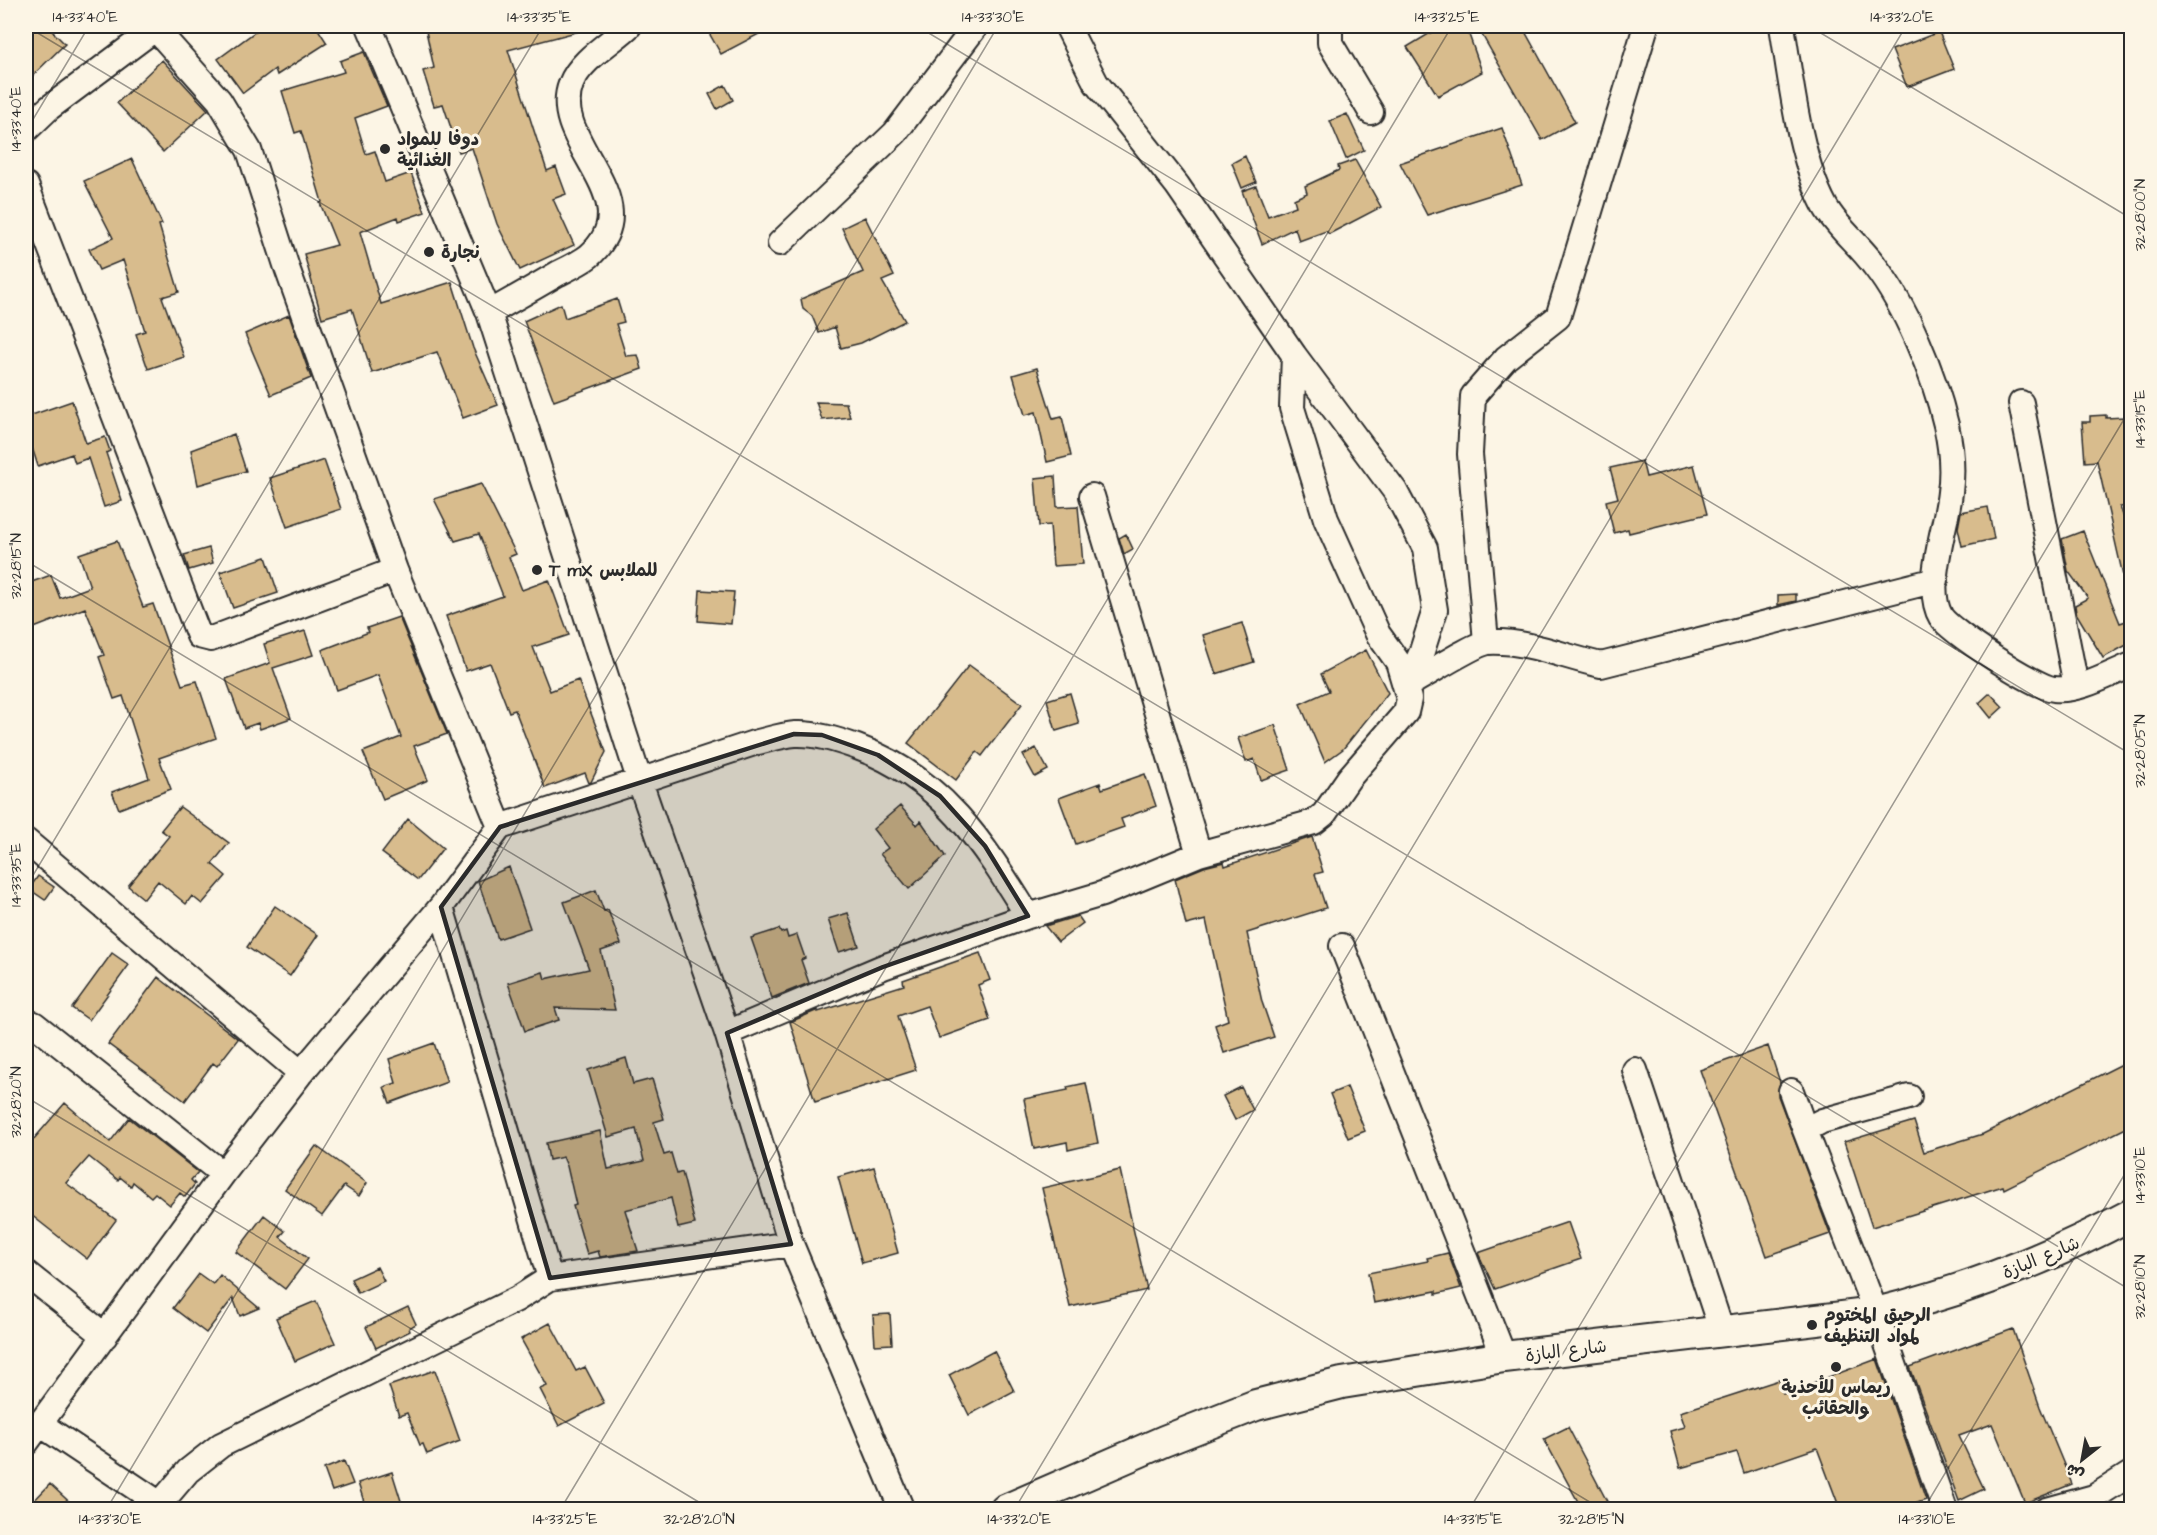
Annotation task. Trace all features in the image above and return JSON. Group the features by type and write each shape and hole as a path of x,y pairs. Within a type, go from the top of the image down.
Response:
{"main road":[{"name":"شارع البازة","path":"1005,1509 1164,1441 1256,1405 1342,1383 1504,1357 1876,1313 1922,1302 2007,1274 2081,1241 2132,1214"}],"street":[{"path":"369,26 489,314 639,779 727,1033 791,1244 902,1509"},
{"path":"489,314 588,257 604,239 610,219 606,189 573,128 567,101 571,83 583,66 629,26"},
{"path":"780,243 895,133 976,26"},
{"path":"1067,26 1096,83 1177,185 1294,355 1395,491 1425,548 1434,610 1422,651 1407,685"},
{"path":"1330,26 1330,44 1371,112"},
{"path":"1486,642 1470,454 1473,396 1506,358 1558,317 1646,26"},
{"path":"1782,26 1803,144 1825,205 1846,234 1874,264 1897,300 1918,343 1946,424 1952,460 1950,493 1934,600 1941,617 1954,631 2038,684 2054,689 2076,686 2132,665"},
{"path":"26,130 49,108 154,27 219,100 249,150 286,268 395,570 500,827"},
{"path":"26,184 199,636 211,639 395,570"},
{"path":"727,1033 883,967 1028,916 1102,894 1199,854 1314,822 1324,814 1349,778 1402,720 1409,699 1407,685 1398,662 1378,634 1326,519 1292,408 1294,355"},
{"path":"2021,404 2076,686"},
{"path":"1092,496 1199,854"},
{"path":"1407,685 1486,642 1533,646 1569,658 1601,665 1936,580"},
{"path":"791,1244 550,1278 508,1304 221,1445 188,1471 160,1504 33,1434 223,1174 301,1073 441,907 500,827 639,779 754,743 794,734 822,735 899,766 940,796 985,846 1028,916"},
{"path":"26,841 301,1073"},
{"path":"441,907 550,1278"},
{"path":"1342,946 1504,1357"},
{"path":"26,1021 34,1024 223,1174"},
{"path":"1635,1070 1722,1332"},
{"path":"1791,1091 1876,1313 1945,1509"},
{"path":"1805,1130 1822,1121 1909,1097"},
{"path":"26,1273 105,1336"},
{"path":"2047,1509 2094,1497 2132,1473"}],"highlighted area":[{"path":"794,734 822,735 878,755 940,796 985,846 1028,916 883,967 727,1033 791,1244 550,1278 441,907 500,827"}],"building":[{"path":"26,26 47,26 65,44 26,82"},
{"path":"263,26 316,26 327,43 277,75 275,69 243,93 218,59"},
{"path":"452,26 579,26 580,31 508,50 547,171 556,167 566,194 553,199 574,245 520,270 497,224 472,148 459,152 443,104 434,106 423,71 434,68 426,31"},
{"path":"705,26 774,26 721,54"},
{"path":"1442,26 1466,26 1482,72 1438,96 1407,47"},
{"path":"1477,26 1522,26 1575,122 1542,140"},
{"path":"1939,32 1954,69 1907,87 1892,50"},
{"path":"364,52 387,106 355,118 366,154 375,151 385,182 411,173 425,212 399,221 398,217 360,232 381,304 452,282 473,348 498,405 463,418 437,352 372,373 352,309 322,318 304,254 337,245 320,203 322,202 301,131 295,133 282,91 344,72 340,61"},
{"path":"162,60 208,110 163,152 117,103"},
{"path":"725,85 733,100 717,109 709,94"},
{"path":"1347,114 1364,150 1346,159 1330,121"},
{"path":"1502,128 1522,185 1427,215 1400,163"},
{"path":"1245,156 1256,182 1242,188 1232,163"},
{"path":"132,159 162,224 159,225 179,292 162,297 184,357 148,369 136,334 145,331 123,260 99,270 89,249 113,238 84,181"},
{"path":"1355,160 1381,207 1329,234 1326,231 1299,241 1295,228 1262,244 1242,191 1256,186 1268,216 1296,206 1294,199 1307,193 1305,186 1339,170 1338,166"},
{"path":"865,217 894,276 882,281 905,321 861,343 841,348 835,327 819,333 812,316 803,309 801,299 863,272 842,228"},
{"path":"617,299 624,322 616,324 626,356 638,355 642,369 554,401 524,321 561,304 565,318"},
{"path":"289,315 311,378 271,395 245,334"},
{"path":"1037,368 1053,419 1062,417 1071,456 1047,462 1036,412 1025,415 1013,375"},
{"path":"72,401 86,443 105,437 110,451 106,453 122,501 104,507 88,458 75,463 72,454 38,466 26,429 26,417"},
{"path":"816,402 846,403 850,417 822,420"},
{"path":"2106,415 2106,418 2125,417 2129,467 2132,466 2132,505 2120,507 2132,539 2132,584 2125,585 2097,461 2085,462 2082,422 2090,422 2090,416"},
{"path":"234,434 246,471 198,485 191,450"},
{"path":"324,460 341,509 287,527 270,478"},
{"path":"1642,461 1646,477 1694,465 1707,514 1629,533 1628,529 1614,533 1606,501 1618,498 1610,468"},
{"path":"1055,476 1057,507 1078,506 1083,564 1053,566 1050,525 1039,526 1035,478"},
{"path":"481,484 516,554 509,557 522,590 549,580 569,635 533,647 550,691 578,680 606,752 589,783 585,773 545,788 515,710 509,712 490,663 466,671 446,616 503,596 479,534 455,541 434,499"},
{"path":"1988,507 1994,539 1962,546 1958,528 1961,512"},
{"path":"2083,531 2120,623 2132,619 2132,642 2103,658 2076,613 2075,605 2088,598 2068,571 2062,539"},
{"path":"1126,534 1133,549 1124,554 1119,538"},
{"path":"117,541 143,607 153,604 182,685 197,681 216,738 159,758 171,789 119,809 112,792 149,778 123,696 114,699 99,657 104,655 85,608 29,630 26,622 26,584 51,575 60,598 90,587 79,554"},
{"path":"209,548 213,563 189,570 184,555"},
{"path":"266,557 278,593 233,608 220,572"},
{"path":"700,590 734,592 731,624 698,621"},
{"path":"1796,594 1796,601 1778,605 1778,595"},
{"path":"399,617 447,734 414,746 428,780 383,799 363,752 401,737 378,675 337,690 322,650 369,632 367,628"},
{"path":"1242,623 1254,662 1216,674 1203,635"},
{"path":"305,631 313,655 273,668 291,718 260,729 258,723 244,728 226,679 270,663 264,644"},
{"path":"1366,650 1388,693 1343,749 1325,762 1300,704 1329,691 1321,674"},
{"path":"969,665 1022,704 982,756 977,752 956,780 908,743"},
{"path":"1070,693 1079,724 1056,731 1047,700"},
{"path":"1990,693 2003,707 1991,718 1979,703"},
{"path":"1275,725 1290,770 1261,780 1254,759 1246,762 1238,738"},
{"path":"1036,748 1048,770 1035,777 1023,755"},
{"path":"1145,774 1156,806 1121,819 1124,827 1076,844 1059,798 1100,783 1102,789"},
{"path":"900,806 917,825 921,821 945,856 909,889 880,854 888,848 873,829"},
{"path":"180,807 229,843 212,864 226,876 202,904 192,896 186,904 158,881 144,899 128,886 169,836 161,830"},
{"path":"408,819 443,848 418,880 382,853"},
{"path":"1312,837 1323,872 1315,874 1326,908 1247,933 1262,1002 1274,1037 1224,1053 1215,1025 1228,1020 1206,920 1186,925 1175,879 1204,867 1224,862 1225,866"},
{"path":"509,867 530,928 498,939 478,881"},
{"path":"38,876 54,887 45,900 29,889"},
{"path":"596,890 604,911 608,910 621,944 601,951 615,1010 555,1008 559,1020 525,1031 508,983 543,972 545,979 589,969 564,902"},
{"path":"275,906 318,935 290,976 247,947"},
{"path":"848,913 859,946 839,952 828,919"},
{"path":"1078,916 1083,923 1058,942 1045,926"},
{"path":"779,929 781,933 786,931 788,938 797,935 805,958 801,960 809,983 772,998 751,938"},
{"path":"112,953 129,965 89,1020 72,1008"},
{"path":"980,953 990,980 978,985 990,1020 939,1038 927,1006 898,1016 916,1070 815,1102 790,1022 818,1010 818,1012 904,985 903,980"},
{"path":"158,977 238,1039 217,1066 213,1063 185,1101 108,1044"},
{"path":"434,1043 447,1082 390,1103 384,1087 396,1083 389,1059"},
{"path":"1768,1046 1780,1082 1778,1096 1830,1234 1767,1256 1700,1070"},
{"path":"626,1058 633,1084 652,1079 664,1119 654,1122 664,1155 671,1153 677,1174 682,1172 695,1224 678,1228 671,1198 625,1210 638,1251 600,1257 598,1251 587,1254 573,1206 576,1205 567,1166 563,1157 549,1160 546,1143 600,1131 608,1169 644,1161 636,1129 608,1137 588,1070"},
{"path":"2132,1059 2132,1125 2004,1189 2003,1186 1872,1227 1844,1142 1914,1121 1924,1152 1983,1134"},
{"path":"1086,1083 1098,1143 1068,1150 1067,1142 1034,1149 1024,1099 1068,1090 1067,1087"},
{"path":"1241,1087 1253,1110 1235,1120 1223,1096"},
{"path":"1347,1087 1365,1131 1348,1138 1330,1094"},
{"path":"65,1103 110,1142 129,1118 198,1172 191,1180 195,1184 185,1197 180,1193 170,1205 155,1193 151,1197 133,1182 131,1186 120,1177 118,1180 89,1157 66,1183 116,1220 87,1259 26,1211 26,1148"},
{"path":"316,1146 367,1183 359,1196 344,1186 322,1216 285,1189"},
{"path":"874,1167 898,1253 862,1263 838,1177"},
{"path":"1120,1170 1147,1290 1070,1307 1042,1188"},
{"path":"264,1215 285,1231 280,1237 308,1259 285,1289 236,1252"},
{"path":"1568,1222 1581,1259 1495,1289 1478,1253"},
{"path":"1448,1253 1461,1288 1374,1303 1368,1273 1428,1261 1427,1258"},
{"path":"377,1267 384,1281 358,1293 351,1279"},
{"path":"199,1274 213,1284 220,1275 259,1308 240,1316 233,1298 206,1333 173,1308"},
{"path":"316,1301 335,1343 295,1361 276,1318"},
{"path":"408,1307 416,1324 409,1328 410,1331 376,1348 366,1327"},
{"path":"890,1314 892,1344 875,1345 873,1315"},
{"path":"550,1323 576,1371 585,1367 604,1403 559,1426 540,1389 547,1386 521,1339"},
{"path":"2013,1329 2040,1407 2072,1484 2025,1503 1992,1424 1959,1436 1984,1489 1959,1501 1910,1367"},
{"path":"994,1351 1014,1391 969,1415 949,1375"},
{"path":"1877,1359 1926,1500 1900,1509 1840,1509 1817,1448 1744,1473 1737,1452 1680,1468 1670,1431 1685,1427 1680,1412 1779,1380 1783,1394"},
{"path":"435,1370 460,1441 427,1454 423,1444 420,1445 407,1413 399,1416 389,1386"},
{"path":"1568,1427 1611,1509 1582,1509 1544,1439"},
{"path":"344,1461 353,1484 332,1491 324,1469"},
{"path":"392,1472 402,1504 384,1509 380,1503 366,1508 358,1483"},
{"path":"50,1484 77,1509 26,1509"}],"place":[{"name":"دوفا للمواد الغذائية","path":"385,149"},
{"name":"نجارة","path":"429,252"},
{"name":"T mX للملابس","path":"537,570"},
{"name":"الرحيق المختوم لمواد التنظيف","path":"1812,1325"},
{"name":"ريماس للأحذية والحقائب","path":"1836,1367"}]}
